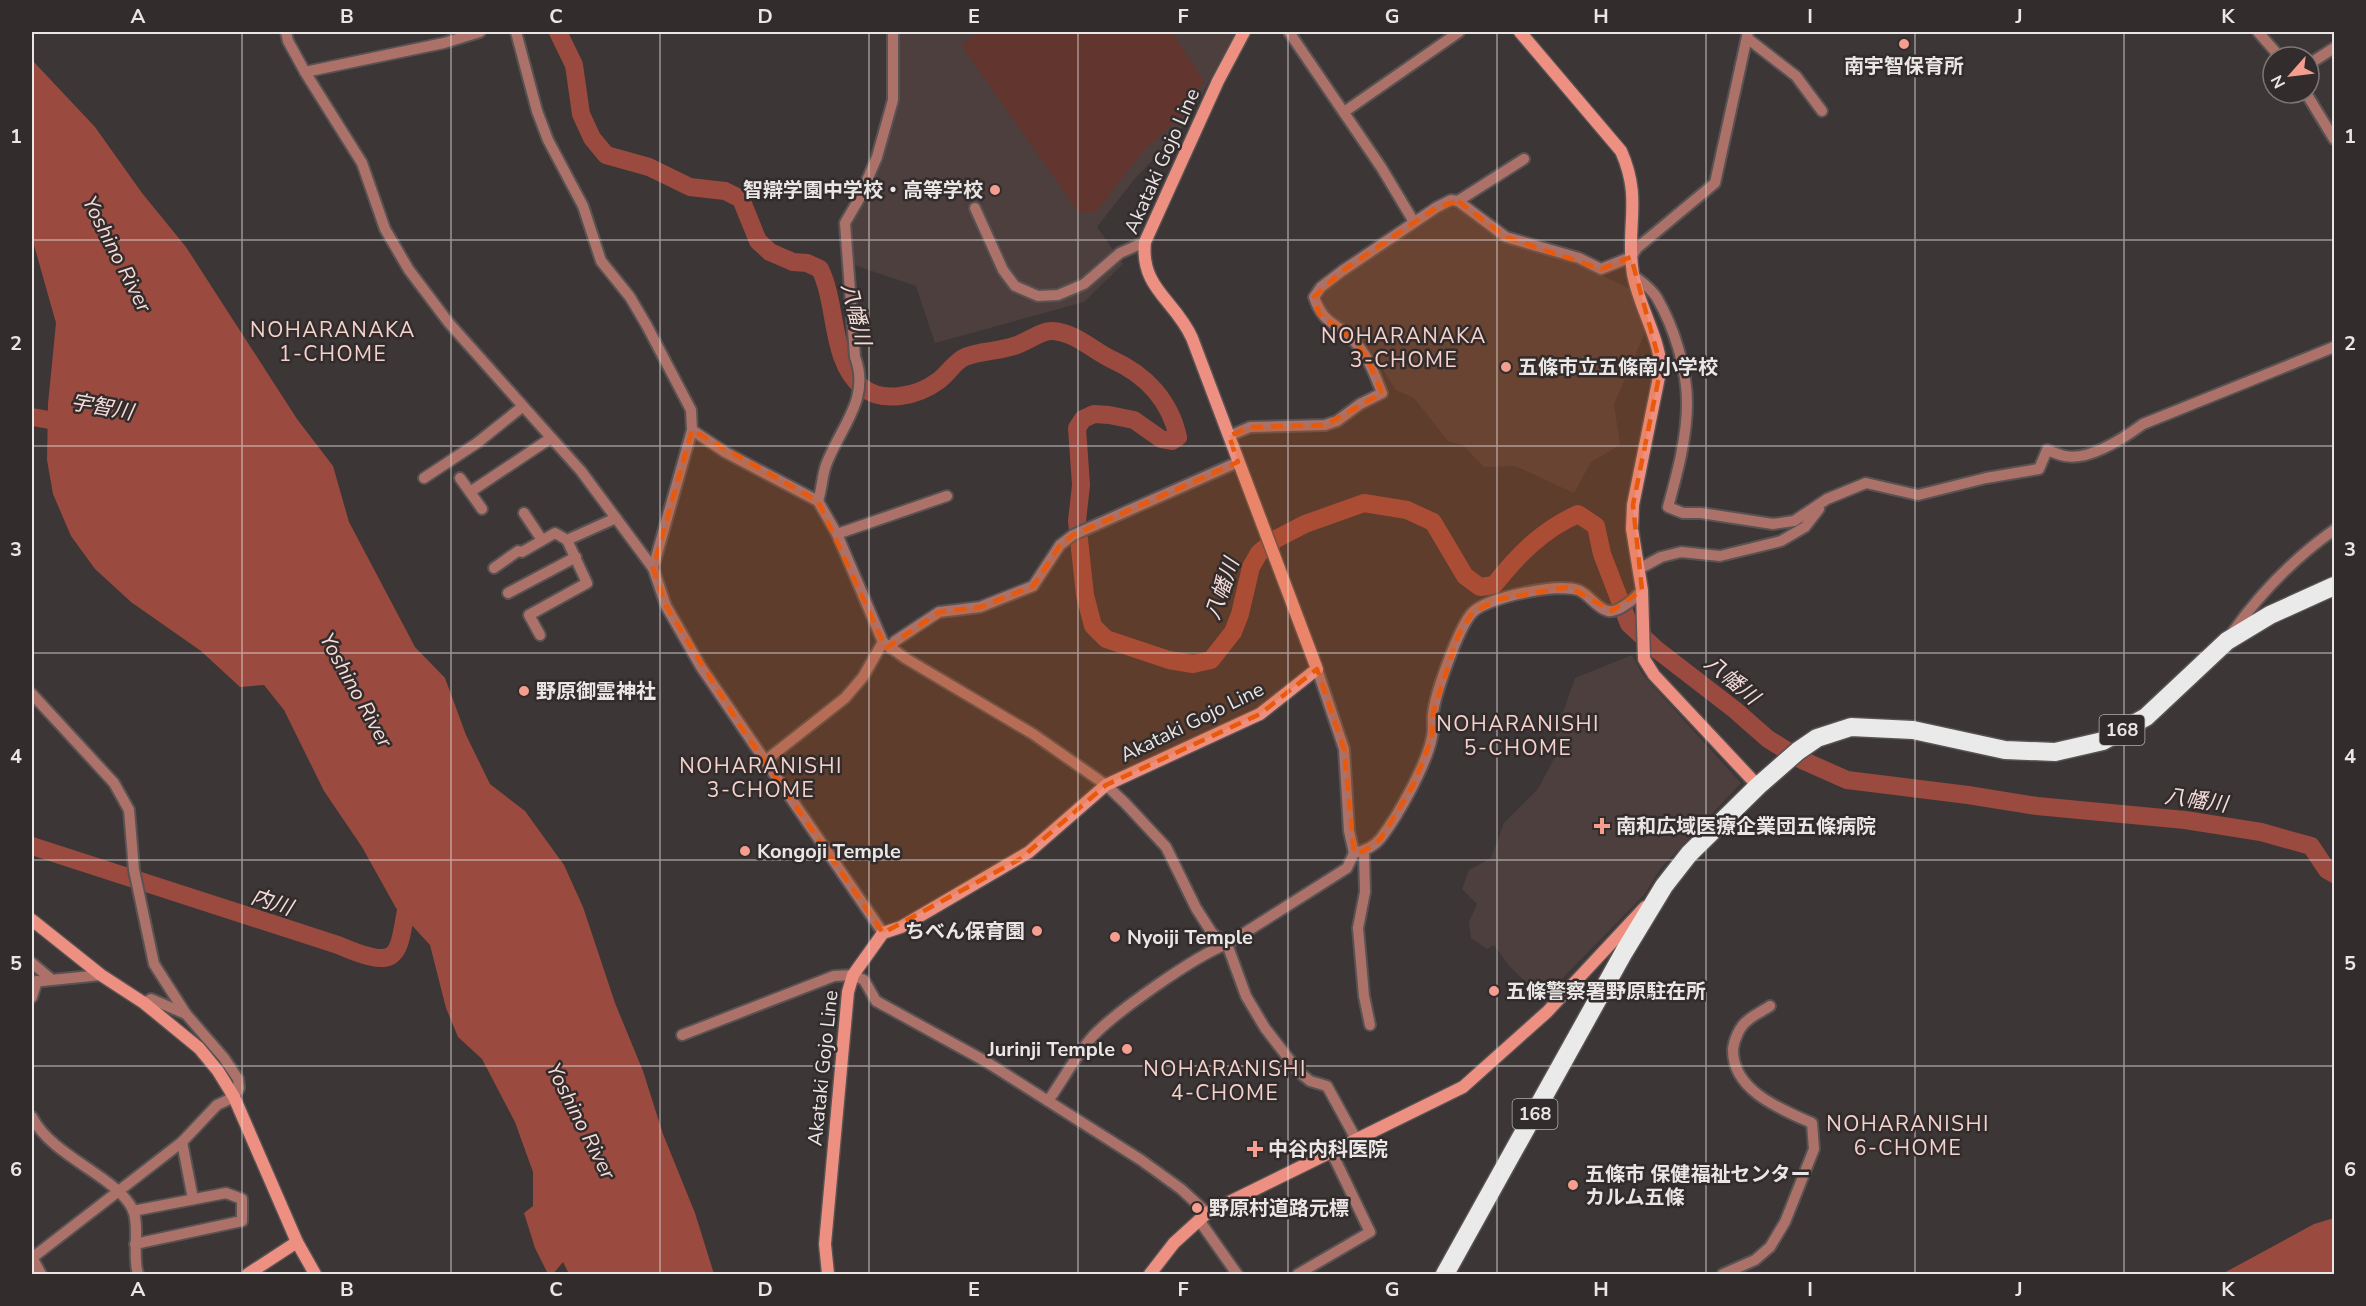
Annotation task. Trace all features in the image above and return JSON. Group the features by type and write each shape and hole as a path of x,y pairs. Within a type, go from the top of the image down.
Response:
{"highway":[{"name":"168","path":"1445,1275 1624,952 1664,886 1689,854 1792,756 1817,738 1851,727 1913,730 2005,750 2055,752 2103,741 2146,717 2227,641 2270,615 2334,586"}],"street":[{"path":"286,32 288,41 305,72 362,164 385,229 409,270 449,323 551,438 653,568 666,606 701,667 883,933"},
{"path":"305,72 444,43 480,32"},
{"path":"516,32 548,141 584,206 601,261 630,297 691,410 692,430 653,568"},
{"path":"818,501 825,468 838,438 854,412 861,374 855,357 845,223 859,199 877,157 893,100 893,32"},
{"name":"Akataki Gojo Line","path":"828,1275 825,1244 846,1010 853,975 883,933 901,927 1029,852 1106,784 1260,714 1317,669 1186,323 1153,285 1145,269 1145,242 1218,81 1244,32"},
{"path":"1289,32 1344,112 1414,222"},
{"path":"1344,112 1459,32"},
{"path":"1520,32 1621,151 1631,173 1634,201 1631,256 1634,276 1659,353 1661,367 1634,505 1632,529 1642,591 1644,659 1654,675 1758,786"},
{"path":"2259,32 2270,45"},
{"path":"1229,436 1250,427 1325,425 1382,393 1367,358 1352,338 1319,314 1314,297 1321,286 1342,271 1451,200 1458,201 1506,237 1579,258 1601,268 1631,256 1637,248 1715,183 1730,104 1747,35 1796,76 1822,111"},
{"path":"2321,56 2334,48"},
{"path":"2313,105 2334,139"},
{"path":"1458,201 1524,159"},
{"path":"975,208 1003,270 1015,286 1038,296 1058,295 1084,284 1120,253 1145,242"},
{"path":"1634,276 1656,296 1669,324 1684,372 1687,404 1678,469 1668,507 1683,513 1701,513 1773,524 1794,521 1827,499 1866,483 1918,495 1986,478 2039,469 2047,450 2066,456 2076,456 2116,444 2143,424 2334,347"},
{"path":"424,478 477,442 522,406"},
{"path":"692,430 725,452 818,501 837,534 887,645 1033,734 1106,784 1166,847 1212,933 1227,944 1246,996 1265,1028 1299,1072 1310,1081 1327,1086 1356,1139"},
{"path":"470,492 551,438"},
{"path":"765,760 845,698 887,645 939,612 980,607 1033,586 1060,545 1073,535 1238,462"},
{"path":"460,477 482,509"},
{"path":"837,534 947,496"},
{"path":"1639,569 1661,557 1681,552 1720,556 1781,541 1805,526 1827,499"},
{"path":"524,513 542,540"},
{"path":"567,540 616,518"},
{"path":"2227,641 2256,599 2279,574 2334,530"},
{"path":"494,568 518,551 522,552 555,533 567,540 587,583 529,615 540,635"},
{"path":"508,593 576,557"},
{"path":"1048,1101 1094,1036 1208,951 1227,944 1347,868 1359,852 1380,840 1414,784 1432,737 1433,713 1458,636 1473,612 1500,599 1569,587 1581,591 1606,610 1616,609 1631,601 1642,591"},
{"path":"1317,669 1344,749 1349,831 1359,852 1365,892 1358,928 1364,996 1371,1025"},
{"path":"32,694 114,783 129,810 134,870 153,964 186,1014 238,1079 240,1088 234,1097 217,1105 182,1142 32,1257 41,1275"},
{"path":"1150,1275 1174,1243 1203,1216 1463,1087 1547,1012 1664,886"},
{"path":"32,920 199,1048 234,1097 297,1242 315,1275"},
{"path":"32,963 51,979"},
{"path":"32,997 34,981 101,975"},
{"path":"682,1035 834,976 853,975 864,980 876,1001 986,1061 1141,1160 1181,1189 1203,1216 1237,1275"},
{"path":"144,1004 151,999 186,1014"},
{"path":"1723,1275 1755,1260 1770,1247 1785,1221 1814,1149 1812,1123 1776,1107 1746,1084 1733,1061 1734,1042 1745,1022 1770,1006"},
{"path":"33,1122 60,1150 117,1191 133,1211 135,1274"},
{"path":"182,1142 193,1199"},
{"path":"1298,1275 1370,1232 1331,1151"},
{"path":"133,1211 226,1193 242,1198 242,1221 135,1244"},
{"path":"249,1275 297,1242"}],"highlighted area":[{"path":"1458,201 1506,237 1601,269 1631,257 1661,367 1633,505 1642,590 1612,611 1569,587 1500,599 1473,612 1458,636 1433,713 1432,737 1414,784 1380,840 1364,851 1354,853 1344,749 1317,669 1260,714 1106,785 1020,859 883,933 742,729 666,606 653,568 692,430 818,501 886,648 939,612 980,607 1033,586 1060,545 1073,535 1238,462 1229,436 1250,427 1325,425 1382,393 1367,358 1352,338 1319,314 1314,297 1342,271 1437,207"}],"shaded area":[{"name":"智辯学園中学校・高等学校","path":"898,32 1236,32 1186,124 1133,181 1097,227 1123,264 1084,302 935,343 916,286 851,264 850,216 896,99 899,84"},
{"path":"979,32 1172,32 1204,81 1182,116 1141,153 1096,212 1079,213 961,45"},
{"name":"五條市立五條南小学校","path":"1449,208 1460,209 1497,237 1518,246 1572,261 1630,289 1646,330 1614,404 1620,445 1591,462 1574,493 1515,466 1484,467 1463,445 1448,441 1414,398 1396,390 1366,343 1324,307 1323,297 1328,288 1439,211"},
{"name":"南和広域医療企業団五條病院","path":"1632,655 1643,675 1741,783 1661,868 1644,895 1543,998 1509,966 1494,945 1487,949 1471,938 1469,922 1477,904 1462,889 1469,870 1491,858 1504,823 1538,789 1556,755 1556,732 1575,678"}],"water":[{"name":"Yoshino River","path":"32,60 95,127 142,193 186,247 297,419 333,466 349,522 415,647 445,678 466,735 490,784 525,811 564,865 583,907 615,1003 643,1071 663,1134 695,1213 714,1274 569,1274 563,1262 553,1274 548,1274 535,1248 524,1213 533,1206 533,1172 515,1122 482,1059 458,1037 446,1008 430,945 396,908 362,847 324,791 284,710 264,685 240,687 201,651 131,602 95,569 71,536 53,494 47,460 48,404 56,323 32,238"},
{"path":"2334,1218 2334,1274 2222,1274 2314,1224"}],"waterway":[{"name":"八幡川","path":"558,32 574,65 581,114 592,138 606,155 649,167 690,187 725,191 741,199 758,241 770,252 793,262 807,263 820,269 830,299 844,363 852,376 870,392 890,397 921,391 938,381 965,357 1014,346 1048,331 1061,332 1077,338 1146,381 1163,401 1178,437 1172,441 1161,439 1134,420 1109,415 1094,414 1083,419 1077,428 1081,485 1077,521 1085,595 1093,626 1106,639 1169,660 1193,664 1211,660 1233,632 1240,614 1251,567 1259,553 1276,539 1305,524 1364,503 1407,510 1433,522 1465,576 1480,587 1494,585 1532,544 1565,520 1578,514 1596,526 1602,554 1629,624 1656,649 1735,710 1768,739 1802,760 1847,780 2037,806 2185,820 2261,832 2311,846 2327,870 2334,874"},
{"name":"宇智川","path":"32,417 72,424"},
{"name":"内川","path":"32,846 376,958 387,957 394,953 399,944 409,894"}],"place":[{"name":"南宇智保育所","path":"1904,44"},
{"name":"智辯学園中学校・高等学校","path":"995,190"},
{"name":"五條市立五條南小学校","path":"1506,367"},
{"name":"野原御霊神社","path":"524,691"},
{"name":"南和広域医療企業団五條病院","path":"1602,826"},
{"name":"Kongoji Temple","path":"745,851"},
{"name":"ちべん保育園","path":"1037,931"},
{"name":"Nyoiji Temple","path":"1115,937"},
{"name":"五條警察署野原駐在所","path":"1494,991"},
{"name":"Jurinji Temple","path":"1127,1049"},
{"name":"中谷内科医院","path":"1255,1149"},
{"name":"五條市 保健福祉センター カルム五條","path":"1573,1185"},
{"name":"野原村道路元標","path":"1197,1208"}],"district":[{"name":"NOHARANAKA 1-CHOME","path":"333,342"},
{"name":"NOHARANAKA 3-CHOME","path":"1404,348"},
{"name":"NOHARANISHI 5-CHOME","path":"1518,736"},
{"name":"NOHARANISHI 3-CHOME","path":"761,778"},
{"name":"NOHARANISHI 4-CHOME","path":"1225,1081"},
{"name":"NOHARANISHI 6-CHOME","path":"1908,1136"}]}
